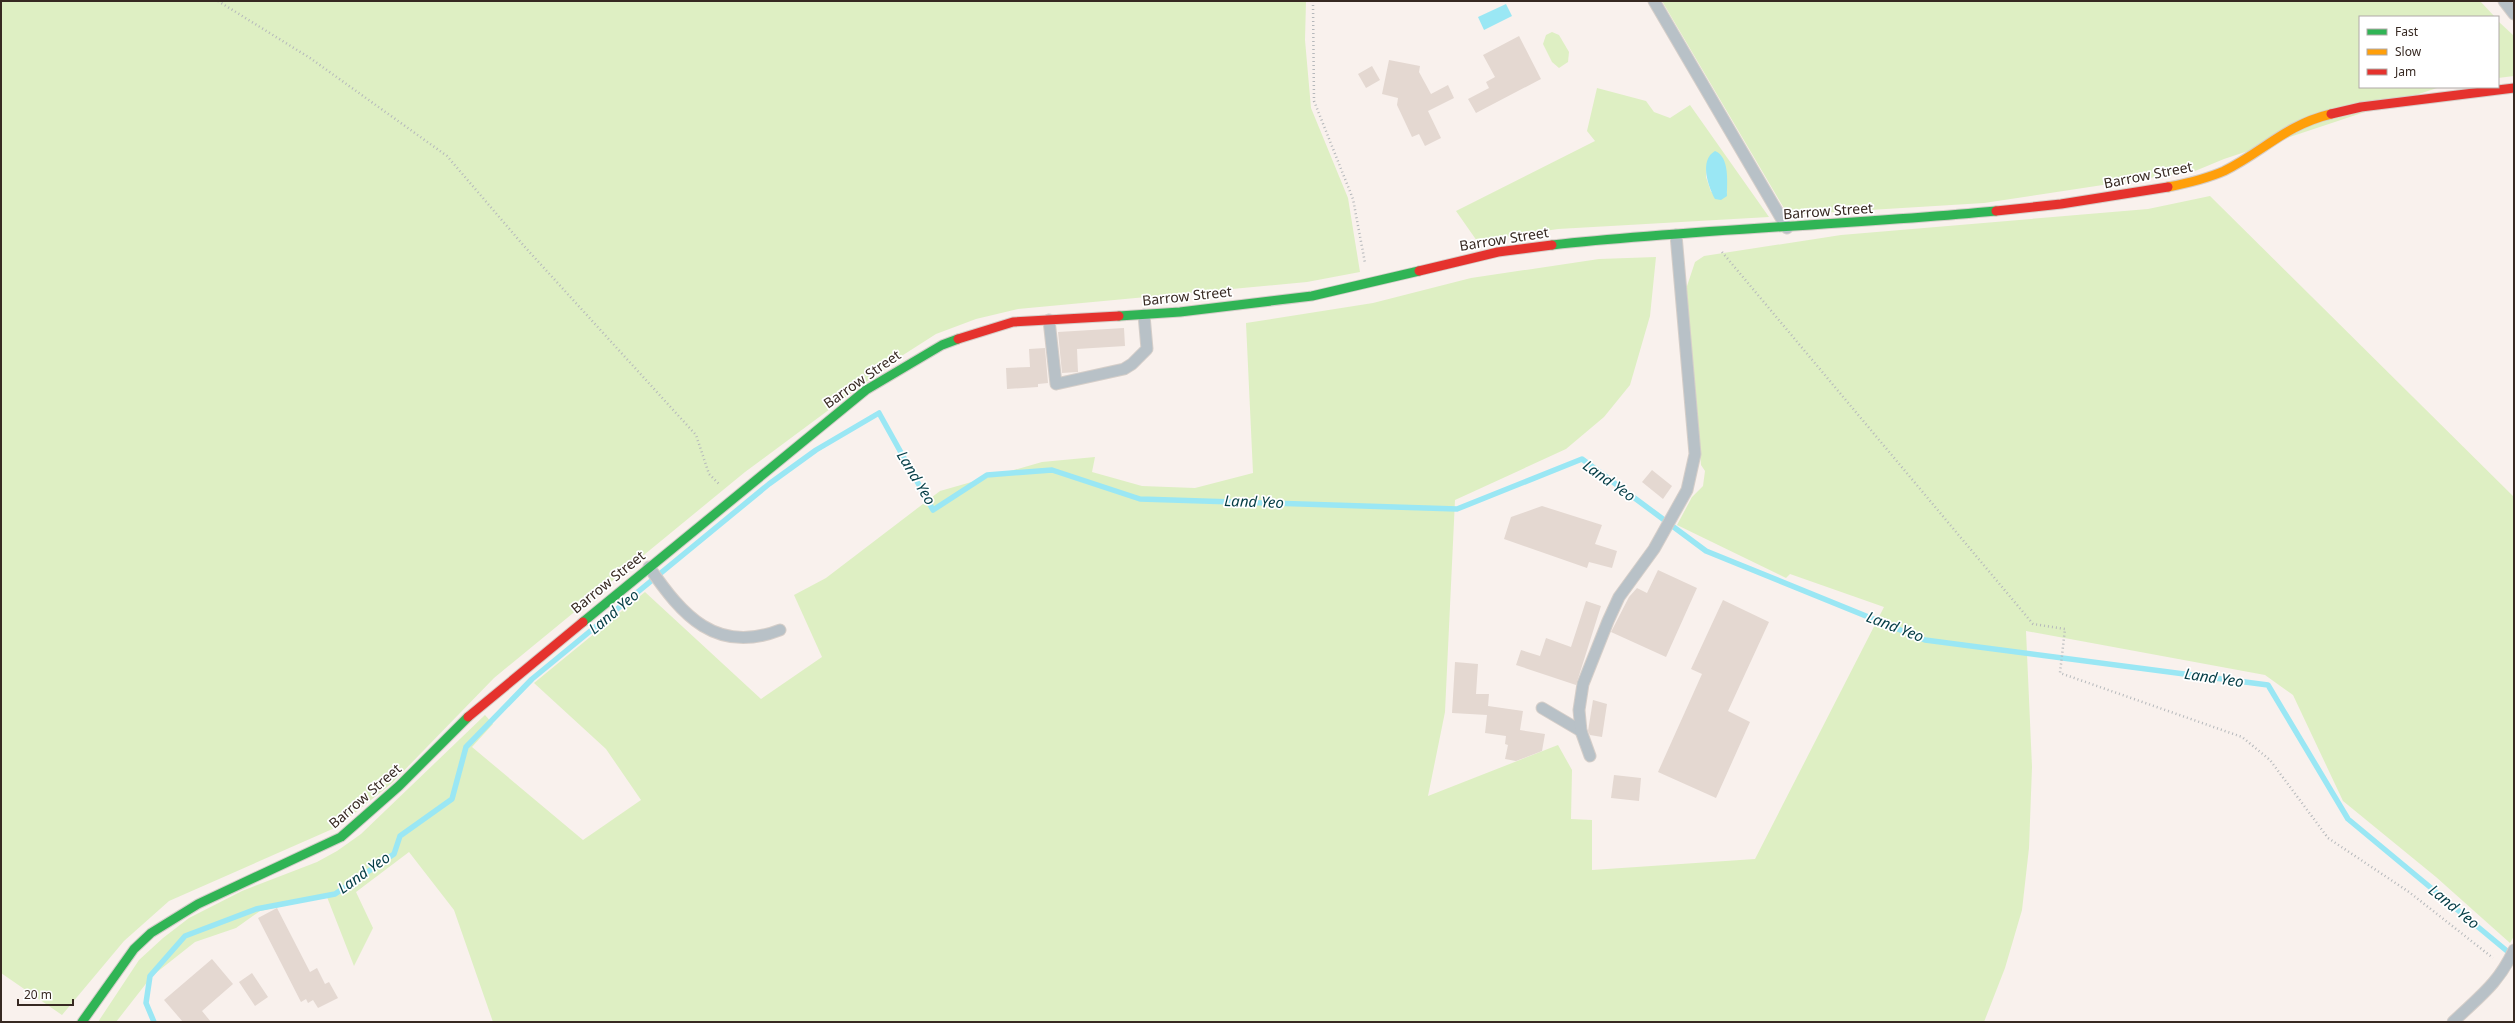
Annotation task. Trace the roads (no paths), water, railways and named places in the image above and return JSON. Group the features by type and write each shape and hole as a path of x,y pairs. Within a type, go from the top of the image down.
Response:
{"main road":[{"name":"Barrow Street","path":"82,1022 134,949 151,933 198,904 341,837 399,786 475,710 731,498 854,399 908,364 942,345 968,334 1013,322 1144,315 1312,296 1498,252 1609,239 1908,219 2142,193 2199,181 2225,170 2287,130 2319,117 2361,107 2514,88"}],"lane":[{"path":"1654,1 1787,228"},
{"path":"2504,1 2514,14"},
{"path":"1590,756 1581,731 1579,710 1584,684 1608,621 1619,597 1654,549 1687,490 1695,454 1676,235"},
{"path":"1049,320 1056,384 1124,369 1132,364 1147,349 1144,315"},
{"path":"649,567 676,605 698,624 715,633 746,638 762,637 780,630"},
{"path":"1542,708 1581,731"},
{"path":"2453,1022 2492,987 2506,968 2514,950"}],"water":[{"path":"1506,4 1512,16 1484,30 1478,17"},
{"path":"1715,151 1720,154 1727,170 1727,196 1721,200 1715,199 1706,174 1707,160"}],"waterway":[{"name":"Land Yeo","path":"154,1022 146,1003 150,976 185,936 256,909 335,894 394,854 400,836 452,799 466,747 532,679 769,484 816,450 879,413 933,510 987,475 1052,470 1140,499 1457,509 1582,459 1706,551 1925,640 2268,685 2348,819 2513,956"}]}
